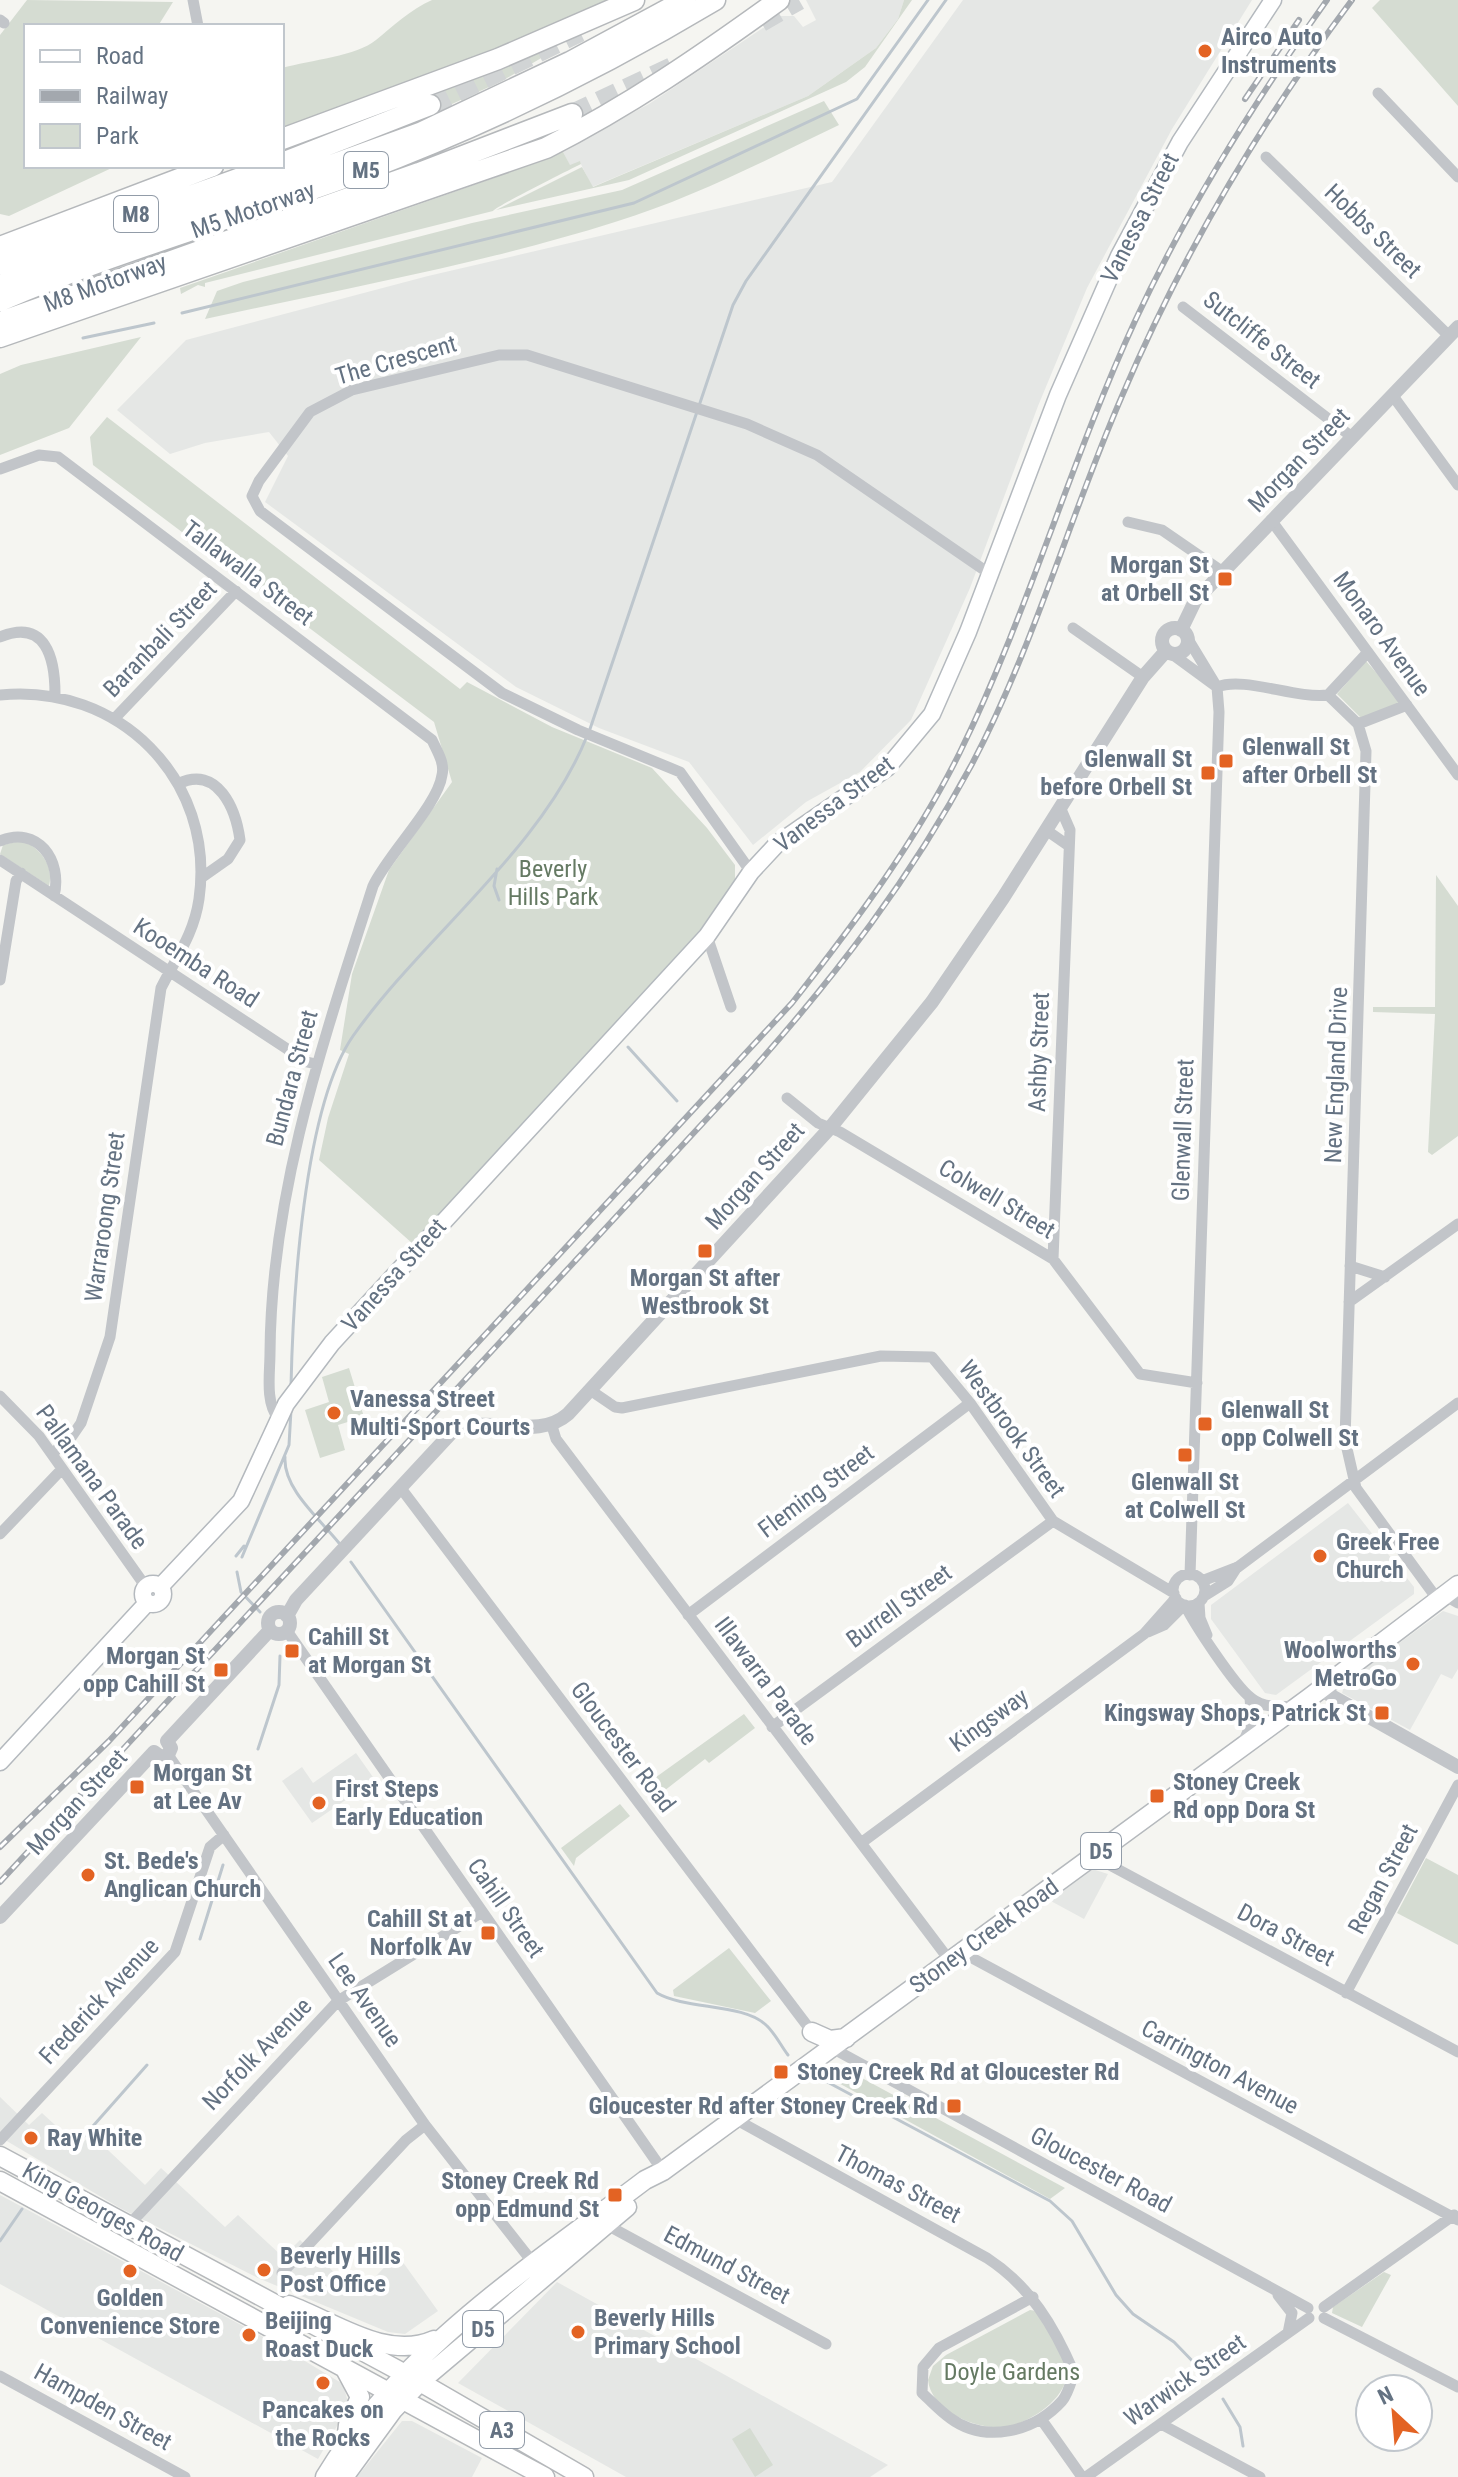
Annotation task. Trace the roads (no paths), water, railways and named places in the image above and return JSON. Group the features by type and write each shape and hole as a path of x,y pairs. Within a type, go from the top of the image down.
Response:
{"highway":[{"path":"284,138 498,59 634,0"},
{"name":"M5 Motorway","path":"0,285 420,133 570,62 685,0"},
{"name":"M5 Motorway","path":"0,301 98,262 294,196 428,145 588,70 715,0"},
{"path":"0,337 546,148 618,111 658,86 779,0"},
{"path":"284,162 430,105"},
{"name":"M8 Motorway","path":"0,322 433,168 572,114"},
{"path":"0,247 208,168"},
{"name":"M8","path":"0,264 268,168"}],"main road":[{"name":"Vanessa Street","path":"0,1762 151,1592 241,1501 282,1411 346,1328 707,936 751,872 799,826 863,787 908,746 944,690 1064,381 1124,245 1186,132 1273,0"},
{"name":"Stoney Creek Road","path":"412,2378 440,2337 645,2180 663,2171 828,2052 1450,1596"},
{"path":"812,2032 830,2040 828,2052"},
{"path":"812,2032 828,2052"},
{"name":"King Georges Road","path":"0,2156 412,2378 584,2477"},
{"name":"Stoney Creek Road","path":"325,2477 346,2443 412,2378 607,2225 651,2187 663,2171"},
{"name":"King Georges Road","path":"0,2181 545,2477"},
{"path":"258,2297 328,2319 384,2345 421,2346 440,2337"},
{"path":"343,2366 360,2397 348,2425 346,2443"},
{"name":"Stoney Creek Road","path":"344,2477 396,2395"}],"street":[{"path":"193,0 198,24"},
{"path":"1378,93 1458,177"},
{"name":"Hobbs Street","path":"1266,157 1454,332"},
{"name":"Sutcliffe Street","path":"1183,307 1352,437"},
{"name":"Morgan Street","path":"1184,634 1188,611 1271,520 1454,332"},
{"name":"The Crescent","path":"751,872 680,772 600,740 502,693 260,511 252,496 310,412 352,390 499,355 546,359 697,407 817,455 990,574"},
{"path":"1393,396 1458,485"},
{"name":"Tallawalla Street","path":"0,469 39,455 58,457 432,740 443,772"},
{"name":"Monaro Avenue","path":"1271,520 1458,775"},
{"path":"1128,522 1162,530 1223,572"},
{"name":"Baranbali Street","path":"115,718 236,591"},
{"path":"1073,628 1143,677"},
{"path":"1217,687 1184,634 1172,628 1165,633 1162,641 1169,652 1217,687 1239,685 1312,697 1328,695 1368,652"},
{"path":"0,637 24,632 38,638 52,658 55,694 0,695"},
{"path":"1169,652 1184,650 1184,634"},
{"name":"Morgan Street","path":"552,1426 590,1390 830,1128 947,981 1143,677 1169,652"},
{"name":"Glenwall Street","path":"1190,1575 1219,712 1217,687"},
{"name":"Warraroong Street","path":"52,1453 68,1442 81,1423 110,1337 161,988 189,937 201,878 196,834 178,784 147,745 115,718 55,694"},
{"path":"1328,695 1358,724 1407,705"},
{"name":"New England Drive","path":"1353,1480 1344,1424 1367,761 1365,741 1358,724"},
{"name":"Bundara Street","path":"282,1411 272,1410 270,1393 272,1302 280,1231 297,1135 316,1064 373,886 439,787 443,772"},
{"path":"178,784 187,780 202,780 223,791 237,814 240,840 228,859 201,878"},
{"name":"Ashby Street","path":"1053,1259 1069,846 1069,823 1060,807"},
{"path":"1046,830 1069,846"},
{"path":"0,841 11,836 32,838 45,847 55,865 58,883 54,896"},
{"name":"Kooemba Road","path":"0,860 307,1062 316,1064"},
{"path":"0,980 16,881 21,873"},
{"path":"707,936 731,1007"},
{"name":"Colwell Street","path":"787,1098 818,1123 1029,1241 1053,1259 1140,1374 1197,1383"},
{"path":"1349,1302 1458,1224"},
{"path":"1350,1266 1385,1277"},
{"name":"Westbrook Street","path":"590,1390 607,1403 622,1408 881,1356 932,1357 970,1403 1053,1521 1179,1597 1202,1600"},
{"name":"Pallamana Parade","path":"0,1396 52,1453 151,1592"},
{"name":"Fleming Street","path":"688,1615 970,1403"},
{"path":"1200,1635 1179,1597 1190,1575 1202,1581 1238,1567 1458,1403"},
{"path":"287,1623 296,1600 443,1440 461,1427 552,1426"},
{"name":"Illawarra Parade","path":"552,1426 556,1439 772,1727 861,1843 955,1956"},
{"path":"0,1534 62,1469"},
{"path":"1353,1480 1450,1596"},
{"name":"Gloucester Road","path":"400,1487 812,2032"},
{"name":"Burrell Street","path":"772,1727 1053,1521"},
{"path":"1202,1600 1228,1581 1238,1567"},
{"path":"1202,1581 1200,1618 1212,1647"},
{"name":"Kingsway","path":"861,1843 1144,1634 1169,1621 1179,1597"},
{"name":"Kingsway","path":"1144,1634 1179,1597"},
{"path":"1169,1621 1183,1624 1200,1635 1250,1698 1252,1727 1241,1748"},
{"name":"Morgan Street","path":"0,1917 163,1749 270,1630 278,1634 287,1623"},
{"name":"Cahill Street","path":"287,1623 482,1912 663,2171"},
{"path":"1321,1690 1458,1767"},
{"path":"1250,1698 1272,1706 1300,1705"},
{"name":"Lee Avenue","path":"163,1749 425,2125 534,2264"},
{"name":"Regan Street","path":"1346,1993 1458,1785"},
{"name":"Frederick Avenue","path":"0,2140 177,1950 210,1847 224,1835"},
{"name":"Dora Street","path":"1093,1856 1458,2052"},
{"name":"Norfolk Avenue","path":"127,2227 338,2001 482,1912"},
{"name":"Carrington Avenue","path":"955,1956 1456,2216"},
{"name":"Gloucester Road","path":"828,2052 1266,2283 1309,2313"},
{"name":"Thomas Street","path":"735,2119 987,2258 1009,2273 1033,2297 1074,2373 1064,2399 1041,2419 1006,2433 983,2433 951,2420 922,2393 923,2367 939,2348 1033,2297"},
{"path":"282,2273 406,2140 425,2125"},
{"path":"1309,2313 1317,2322 1324,2312 1456,2216"},
{"name":"Edmund Street","path":"607,2225 826,2344"},
{"name":"Gloucester Road","path":"1266,2283 1291,2309 1288,2333"},
{"path":"1324,2312 1458,2387"},
{"name":"Warwick Street","path":"1084,2477 1288,2333 1309,2313"},
{"name":"Hampden Street","path":"0,2376 185,2477"},
{"path":"1041,2419 1084,2477"},
{"path":"1161,2424 1260,2477"}],"waterway":[{"path":"182,313 634,203 857,99 928,0"},
{"path":"590,729 733,305 746,281 946,0"},
{"path":"83,338 154,323"},
{"path":"291,1386 294,1304 304,1205 322,1109 336,1068 353,1036 381,1000 479,892 541,817 567,777 587,736"},
{"path":"497,869 494,886 499,900"},
{"path":"628,1047 677,1101"},
{"path":"242,1557 289,1445 291,1410"},
{"path":"285,1457 286,1469 296,1492 339,1543"},
{"path":"236,1556 244,1546"},
{"path":"351,1562 657,1993 756,2018 769,2028 788,2055"},
{"path":"237,1572 241,1592 260,1612"},
{"path":"258,1749 279,1685 280,1656"},
{"path":"200,1939 223,1865"},
{"path":"78,2143 147,2065"},
{"path":"818,2077 1050,2201 1072,2221 1116,2295 1133,2314 1174,2342 1204,2373"},
{"path":"0,2241 22,2209"},
{"path":"1223,2399 1240,2427 1243,2446"}],"tunnel":[{"path":"761,22 799,0"},
{"path":"430,105 580,32"},
{"path":"572,114 672,67"}],"railway":[{"path":"0,1847 109,1741 792,1003 861,913 903,851 960,752 1007,646 1112,374 1155,279 1224,156 1327,0"},
{"path":"0,1882 752,1070 871,924 924,847 994,719 1033,628 1103,442 1170,292 1255,142 1352,0"},
{"path":"1245,99 1299,20"}],"place":[{"name":"Airco Auto Instruments","path":"1205,51"},
{"name":"Morgan St at Orbell St","path":"1225,579"},
{"name":"Glenwall St after Orbell St","path":"1226,761"},
{"name":"Glenwall St before Orbell St","path":"1208,773"},
{"name":"Morgan St after Westbrook St","path":"705,1251"},
{"name":"Vanessa Street Multi-Sport Courts","path":"334,1413"},
{"name":"Glenwall St opp Colwell St","path":"1205,1424"},
{"name":"Glenwall St at Colwell St","path":"1185,1455"},
{"name":"Greek Free Church","path":"1320,1556"},
{"name":"Cahill St at Morgan St","path":"292,1651"},
{"name":"Woolworths MetroGo","path":"1413,1664"},
{"name":"Morgan St opp Cahill St","path":"221,1670"},
{"name":"Kingsway Shops, Patrick St","path":"1382,1713"},
{"name":"Morgan St at Lee Av","path":"137,1787"},
{"name":"Stoney Creek Rd opp Dora St","path":"1157,1796"},
{"name":"First Steps Early Education","path":"319,1803"},
{"name":"St. Bede's Anglican Church","path":"88,1875"},
{"name":"Cahill St at Norfolk Av","path":"488,1933"},
{"name":"Stoney Creek Rd at Gloucester Rd","path":"781,2072"},
{"name":"Gloucester Rd after Stoney Creek Rd","path":"954,2106"},
{"name":"Ray White","path":"31,2138"},
{"name":"Stoney Creek Rd opp Edmund St","path":"615,2195"},
{"name":"Beverly Hills Post Office","path":"264,2270"},
{"name":"Golden Convenience Store","path":"130,2271"},
{"name":"Beverly Hills Primary School","path":"578,2332"},
{"name":"Beijing Roast Duck","path":"249,2335"},
{"name":"Pancakes on the Rocks","path":"323,2383"}],"park label":[{"name":"Beverly Hills Park","path":"553,883"},
{"name":"Doyle Gardens","path":"1012,2372"}]}
